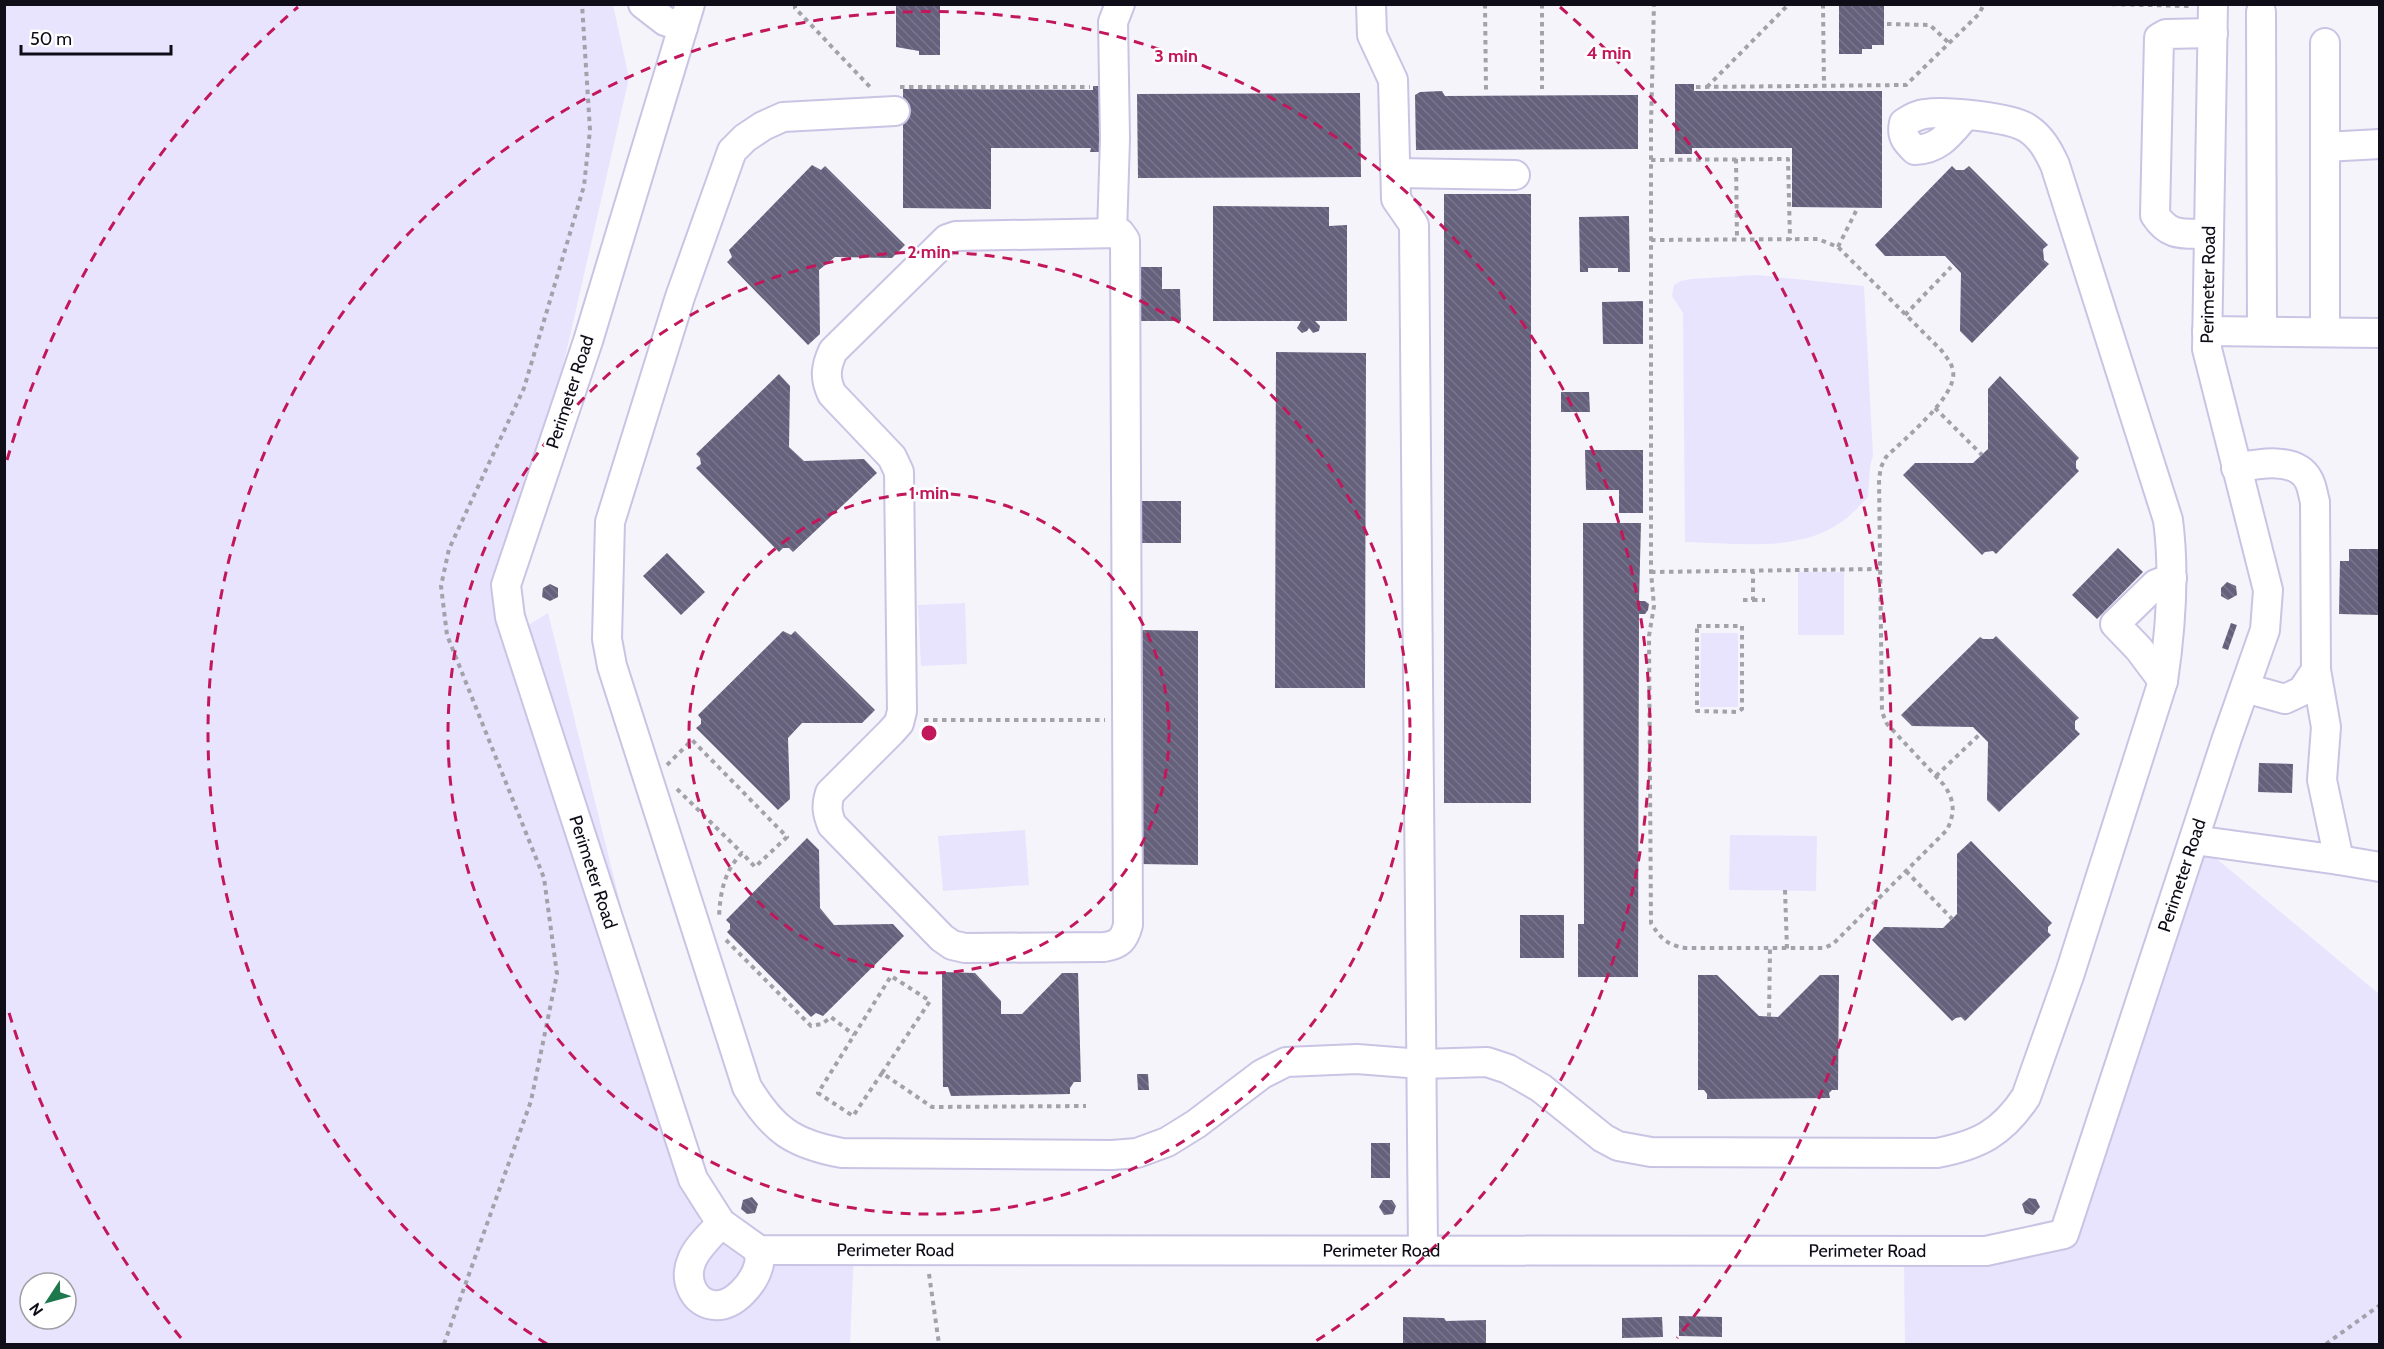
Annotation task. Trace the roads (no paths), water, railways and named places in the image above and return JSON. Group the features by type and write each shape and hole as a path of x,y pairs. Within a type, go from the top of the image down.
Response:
{"street":[{"path":"643,4 665,21 687,16"},
{"path":"1112,233 1115,139 1113,22 1120,4"},
{"path":"1371,4 1372,35 1393,80 1396,199 1414,225 1423,1250"},
{"name":"Perimeter Road","path":"687,16 588,341 506,585 510,617 693,1179 721,1223 759,1250 1986,1251 2064,1234 2265,630 2268,590 2207,349 2213,4"},
{"path":"2261,12 2262,331"},
{"path":"2209,234 2173,233 2163,227 2155,215 2159,38 2166,34 2213,33"},
{"path":"2325,43 2325,332"},
{"path":"894,99 783,117 754,132 732,151 680,297 610,522 607,639 612,666 747,1087 774,1126 792,1139 815,1148 842,1153 1112,1155 1137,1153 1167,1142 1196,1124 1262,1074 1287,1062 1357,1059 1421,1064 1487,1062 1508,1068 1541,1088 1603,1138 1633,1150 1687,1153 1937,1153 1964,1148 1985,1139 2000,1129 2015,1114 2026,1097 2070,973 2163,681 2170,633 2172,547 2168,520 2051,157 2037,136 2026,127 2013,121 1965,116"},
{"path":"2325,147 2379,144"},
{"path":"1396,173 1515,175"},
{"path":"1112,233 1120,233 1125,240 1128,925 1124,938 1116,945 1104,947 965,948 952,945 942,938 832,825 828,816 826,806 830,793 891,732 900,719 902,711 899,472 892,457 832,394 826,379 827,363 833,351 947,239 956,236 1112,233"},
{"path":"2207,331 2379,333"},
{"path":"2236,468 2263,464 2292,465 2308,478 2315,502 2316,670 2326,727 2322,780 2339,860"},
{"path":"2163,681 2139,649 2115,624 2156,584 2172,578"},
{"path":"2245,688 2285,699 2302,691 2316,670"},
{"path":"2194,840 2379,867"},
{"path":"721,1223 692,1258 689,1270 692,1290 700,1299 713,1305 727,1302 740,1295 752,1281 759,1264 759,1250"}]}
